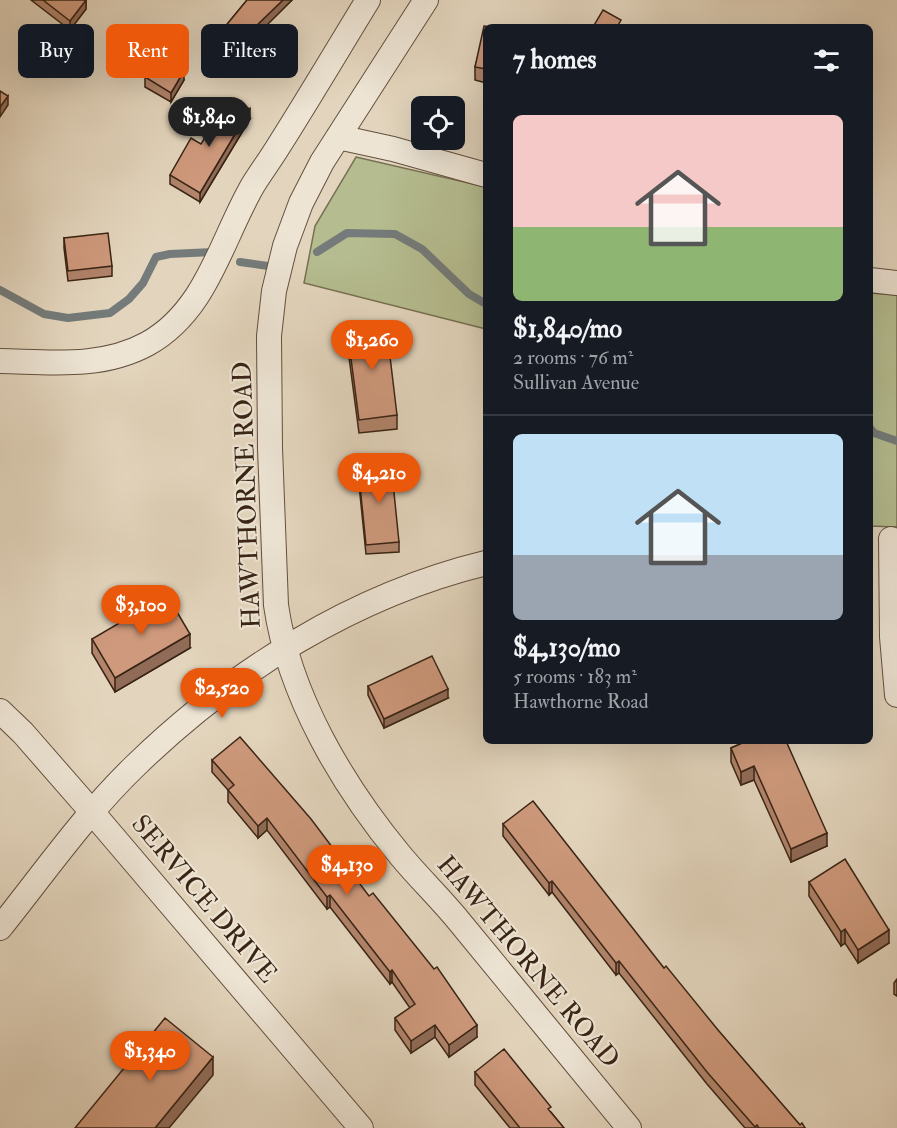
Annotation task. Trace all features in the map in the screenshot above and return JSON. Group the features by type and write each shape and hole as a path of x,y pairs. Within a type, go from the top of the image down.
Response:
{"street":[{"path":"0,361 94,362 130,352 147,344 170,327 190,307 205,283 222,253 253,184 277,150 368,0"},
{"name":"HAWTHORNE ROAD","path":"426,0 322,162 301,203 285,246 274,291 269,336 270,460 276,605 284,649 295,682 310,715 344,776 401,857 442,900 629,1128"},
{"path":"338,137 393,149 483,174"},
{"path":"873,280 897,283"},
{"path":"886,539 897,695"},
{"path":"0,928 92,812 135,765 182,723 232,684 284,649 370,603 419,583 483,563"},
{"name":"SERVICE DRIVE","path":"0,711 23,733 92,812 361,1128"}],"green space":[{"path":"356,157 483,186 483,328 304,283 315,226"},
{"path":"873,293 897,295 897,527 873,526"}],"building":[{"path":"43,0 86,0 70,21"},
{"path":"247,0 283,0 258,24 227,24"},
{"path":"603,10 621,20 619,24 595,24"},
{"path":"483,31 483,68 475,67"},
{"path":"147,78 180,78 171,93"},
{"path":"0,91 8,96 0,107"},
{"path":"230,98 250,109 200,193 170,175 191,138 201,144"},
{"path":"108,233 112,266 68,271 64,238"},
{"path":"386,323 397,415 359,420 347,328"},
{"path":"391,463 399,542 366,545 358,466"},
{"path":"167,595 190,634 115,678 92,639"},
{"path":"432,656 448,689 384,719 368,686"},
{"path":"240,737 311,819 369,896 373,893 434,969 437,967 477,1025 449,1045 435,1025 411,1041 395,1018 415,1004 392,970 390,972 330,895 327,897 267,818 258,826 228,790 234,785 212,760"},
{"path":"740,744 787,744 827,833 791,849 754,766 741,772 731,748"},
{"path":"533,801 664,968 666,966 718,1030 805,1128 759,1128 757,1125 755,1127 707,1072 619,961 616,963 552,881 549,883 503,824"},
{"path":"845,859 889,930 858,950 845,929 841,932 809,882"},
{"path":"165,1018 213,1057 155,1128 75,1128"},
{"path":"504,1049 551,1107 548,1109 564,1128 520,1128 475,1072"}],"waterway":[{"path":"317,252 347,233 395,234 422,249 469,294 483,302"},
{"path":"0,290 44,314 68,318 110,313 129,299 143,283 156,257 213,252"},
{"path":"240,262 268,266"},
{"path":"873,432 897,441"}]}
